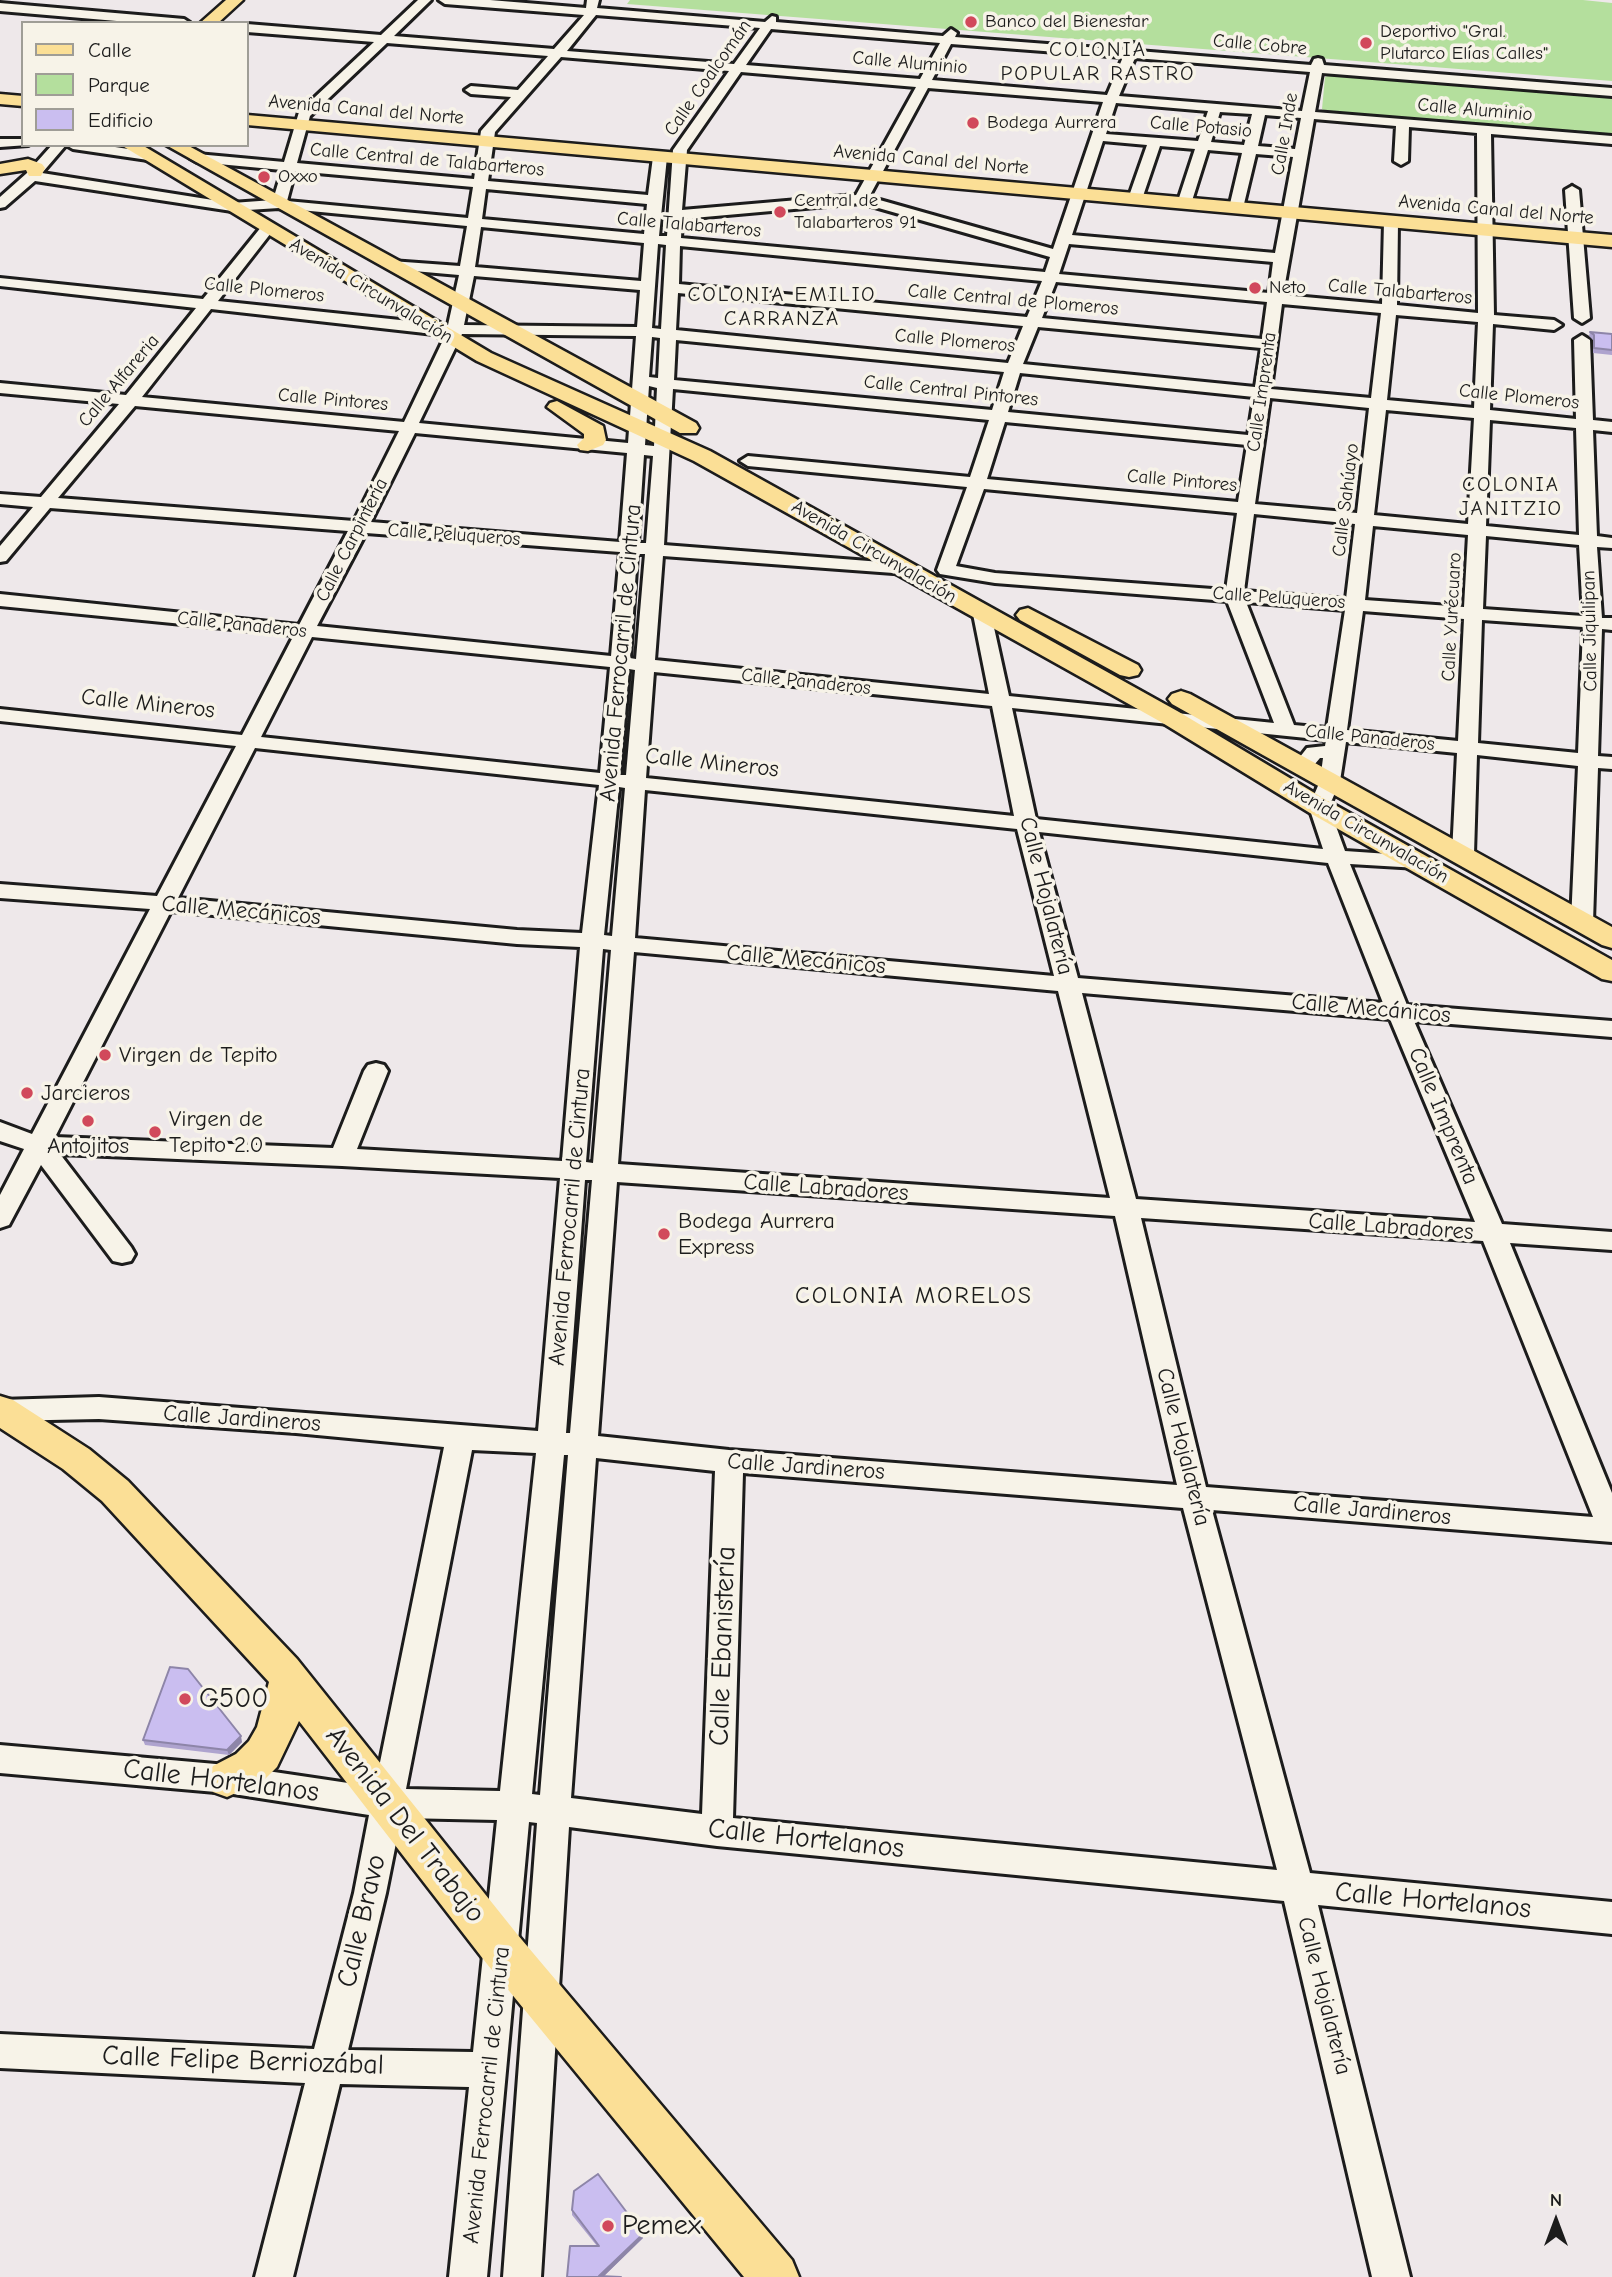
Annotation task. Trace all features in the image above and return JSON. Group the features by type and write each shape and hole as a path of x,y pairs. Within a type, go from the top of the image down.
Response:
{"main road":[{"path":"210,21 235,0"},
{"path":"0,99 21,101"},
{"name":"Avenida Canal del Norte","path":"248,120 1612,242"},
{"path":"0,168 32,147"},
{"name":"Avenida Circunvalación","path":"132,147 267,229 447,332 484,357 576,398 652,418 748,461 1463,854 1612,939"},
{"name":"Avenida Circunvalación","path":"178,147 616,390 652,418 982,614 1170,717 1319,807 1612,972"},
{"path":"0,168 25,164 34,167 33,174"},
{"path":"484,357 521,385 592,428 596,437 592,444 587,445"},
{"path":"576,398 598,398 616,390"},
{"name":"Avenida Del Trabajo","path":"0,1410 76,1458 115,1491 289,1680 502,1949 775,2277"},
{"path":"227,1779 250,1767 263,1754 276,1731 289,1680"}],"street":[{"path":"83,14 101,0"},
{"path":"279,204 304,115 425,0"},
{"name":"Calle Cobre","path":"445,0 613,7 770,23 1612,85"},
{"path":"8,5 162,21"},
{"name":"Calle Carpintería","path":"0,1219 409,428 460,303 488,131 590,17 592,6"},
{"name":"Calle Coalcomán","path":"669,158 680,150 770,23"},
{"name":"Calle Aluminio","path":"248,28 1612,140"},
{"path":"861,199 871,176 950,37"},
{"path":"946,570 1014,368 1050,279 1111,99 1133,51"},
{"name":"Calle Cobre","path":"1317,65 1612,92"},
{"name":"Calle Inde","path":"1290,214 1317,65"},
{"path":"471,90 520,94"},
{"path":"1184,204 1215,108"},
{"path":"1236,208 1259,112"},
{"path":"1401,161 1403,123"},
{"name":"Calle Yurécuaro","path":"1463,854 1486,319 1484,129"},
{"name":"Calle Potasio","path":"1098,137 1302,154"},
{"path":"1135,199 1155,142"},
{"path":"0,143 21,144"},
{"path":"0,204 57,147"},
{"path":"87,147 148,156"},
{"name":"Calle Central de Talabarteros","path":"197,158 480,184 664,208 861,199 1014,242 1064,240 1281,258"},
{"name":"Avenida Ferrocarril de Cintura","path":"522,2277 537,2079 540,1992 637,781 645,665 638,601 669,158"},
{"name":"Calle Talabarteros","path":"33,174 232,207 279,204 1554,325"},
{"path":"1572,190 1578,239 1582,318"},
{"name":"Calle Imprenta","path":"1286,729 1234,595 1268,344 1290,214"},
{"name":"Calle Sahúayo","path":"1330,781 1355,603 1389,310 1391,222"},
{"name":"Calle Alfareria","path":"0,557 209,305 267,229"},
{"path":"1014,242 1041,234 1064,240"},
{"name":"Calle Central de Plomeros","path":"391,265 660,287 1268,344"},
{"name":"Calle Plomeros","path":"0,282 447,332 657,333 1612,428"},
{"name":"Calle Jiquilipan","path":"1582,340 1587,541 1603,624 1590,761 1582,922"},
{"name":"Calle Pintores","path":"0,388 587,445 652,418"},
{"name":"Calle Central Pintores","path":"652,418 999,416 1255,441"},
{"name":"Calle Pintores","path":"748,461 1612,544"},
{"name":"Calle Peluqueros","path":"0,499 907,569"},
{"name":"Calle Peluqueros","path":"946,570 995,578 1355,603 1603,624"},
{"name":"Calle Panaderos","path":"0,600 1286,729 1334,743 1468,748 1612,763"},
{"name":"Avenida Ferrocarril de Cintura","path":"468,2277 551,1442 592,941 605,833 619,663 638,601"},
{"name":"Calle Hojalatería","path":"982,614 1026,823 1126,1209 1194,1496 1298,1889 1391,2277"},
{"name":"Calle Mineros","path":"0,715 1336,857 1418,862"},
{"path":"1302,767 1314,752 1334,743"},
{"path":"1319,807 1330,781"},
{"name":"Calle Imprenta","path":"1319,807 1336,857 1398,1011 1493,1234 1612,1529"},
{"path":"605,833 633,833"},
{"name":"Calle Mecánicos","path":"0,891 162,903 517,937 622,943 1068,985 1612,1029"},
{"path":"342,1157 376,1070"},
{"name":"Calle Labradores","path":"0,1130 14,1138 39,1144 575,1170 1612,1241"},
{"path":"39,1144 122,1254"},
{"name":"Calle Jardineros","path":"0,1410 99,1408 460,1438 551,1442 729,1461 1612,1529"},
{"name":"Calle Bravo","path":"274,2277 370,1893 460,1438"},
{"name":"Calle Ebanistería","path":"717,1831 729,1461"},
{"name":"Calle Hortelanos","path":"0,1759 227,1779 388,1803 515,1806 717,1831 1612,1918"},
{"name":"Calle Felipe Berriozábal","path":"0,2050 328,2067 487,2070"}],"green space":[{"name":"Deportivo \"Gral. Plutarco Elías Calles\"","path":"630,0 1583,0 1612,3 1612,81 627,4"},
{"path":"1334,74 1612,95 1612,136 1328,112 1322,109 1325,77"}],"building":[{"path":"1590,332 1612,334 1612,350 1594,348 1594,335"},
{"name":"G500","path":"170,1667 188,1669 241,1736 227,1750 143,1740"},
{"name":"Pemex","path":"598,2174 643,2234 599,2276 621,2277 567,2277 570,2246 599,2246 572,2210 574,2191"}],"place":[{"name":"Banco del Bienestar","path":"971,22"},
{"name":"Deportivo \"Gral. Plutarco Elías Calles\"","path":"1366,43"},
{"name":"Bodega Aurrera","path":"973,123"},
{"name":"Oxxo","path":"264,177"},
{"name":"Central de Talabarteros 91","path":"780,212"},
{"name":"Neto","path":"1255,288"},
{"name":"Virgen de Tepito","path":"105,1055"},
{"name":"Jarcieros","path":"27,1093"},
{"name":"Antojitos","path":"88,1121"},
{"name":"Virgen de Tepito 2.0","path":"155,1132"},
{"name":"Bodega Aurrera Express","path":"664,1234"},
{"name":"G500","path":"185,1699"},
{"name":"Pemex","path":"608,2226"}],"district":[{"name":"COLONIA POPULAR RASTRO","path":"1098,62"},
{"name":"COLONIA EMILIO CARRANZA","path":"782,307"},
{"name":"COLONIA JANITZIO","path":"1511,497"},
{"name":"COLONIA MORELOS","path":"914,1296"}]}
